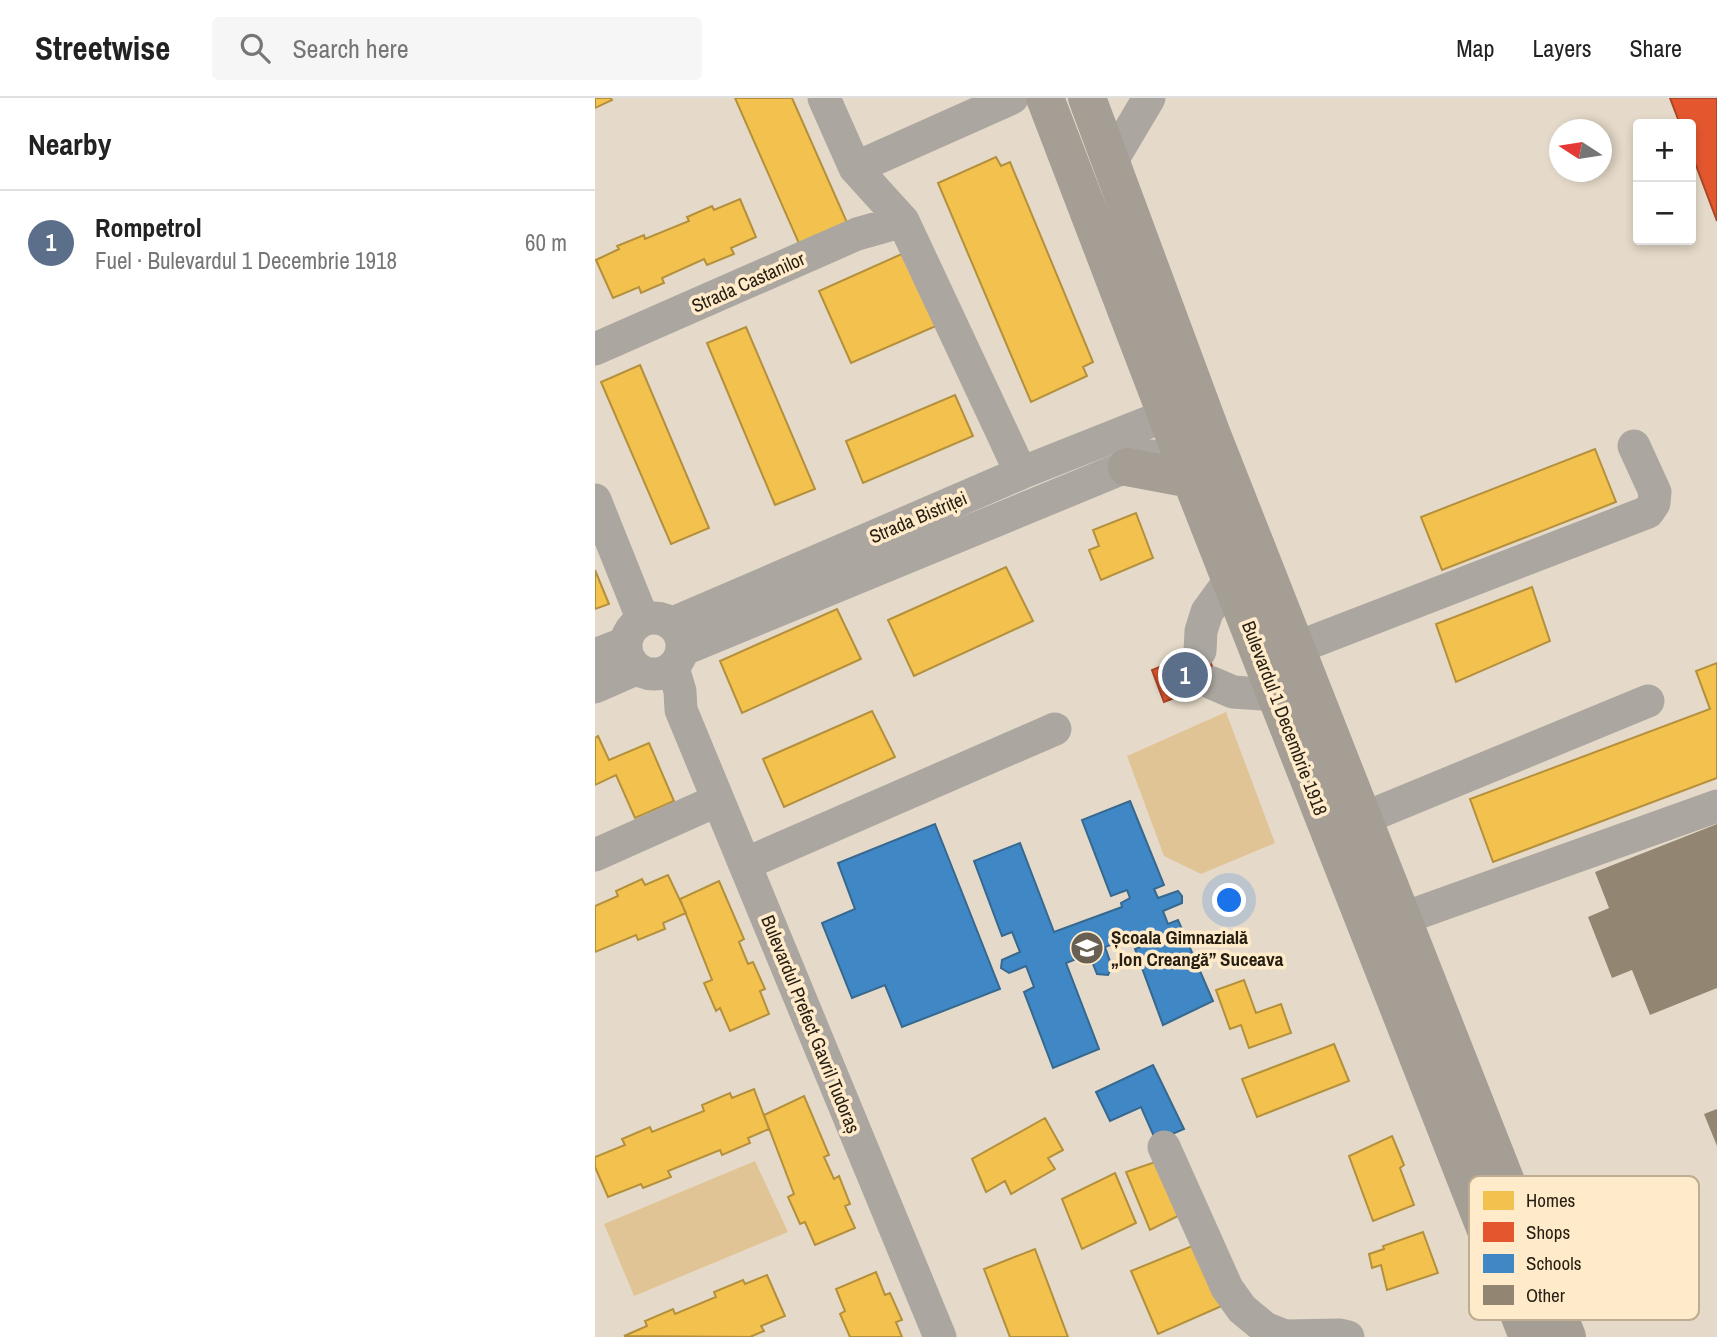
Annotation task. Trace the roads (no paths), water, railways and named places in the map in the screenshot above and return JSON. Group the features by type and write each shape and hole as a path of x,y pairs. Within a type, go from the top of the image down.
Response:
{"main road":[{"name":"Bulevardul 1 Decembrie 1918","path":"1096,100 1111,162 1231,579 1469,1187"},
{"name":"Bulevardul 1 Decembrie 1918","path":"1049,109 1189,434 1296,648 1503,1176"},
{"path":"1127,467 1189,434"},
{"name":"Bulevardul 1 Decembrie 1918","path":"1521,1320 1528,1337"},
{"name":"Bulevardul 1 Decembrie 1918","path":"1560,1320 1567,1337"}],"street":[{"path":"824,98 855,169 903,221 1021,473"},
{"path":"855,169 1012,98"},
{"path":"1111,162 1149,98"},
{"path":"1049,109 1096,100"},
{"name":"Strada Castanilor","path":"595,349 857,234 903,221"},
{"name":"Strada Bistriței","path":"595,688 655,650 1021,473 1189,434"},
{"path":"1296,648 1648,512 1654,503 1655,492 1634,446"},
{"name":"Strada Bistriței","path":"595,655 655,650 1127,467"},
{"name":"Bulevardul Prefect Gavril Tudoraș","path":"595,500 655,650 680,691 681,710 940,1337"},
{"path":"1200,651 1201,631 1207,612 1231,579"},
{"path":"1212,683 1233,692 1276,695"},
{"path":"1362,819 1648,701"},
{"path":"745,864 1055,729"},
{"path":"595,855 718,800"},
{"path":"1402,919 1717,806"},
{"path":"1164,1147 1227,1288 1254,1332 1285,1336 1348,1337"}],"place":[{"name":"Rompetrol","path":"1185,675"},
{"name":"Școala Gimnazială „Ion Creangă” Suceava","path":"1087,948"}]}
